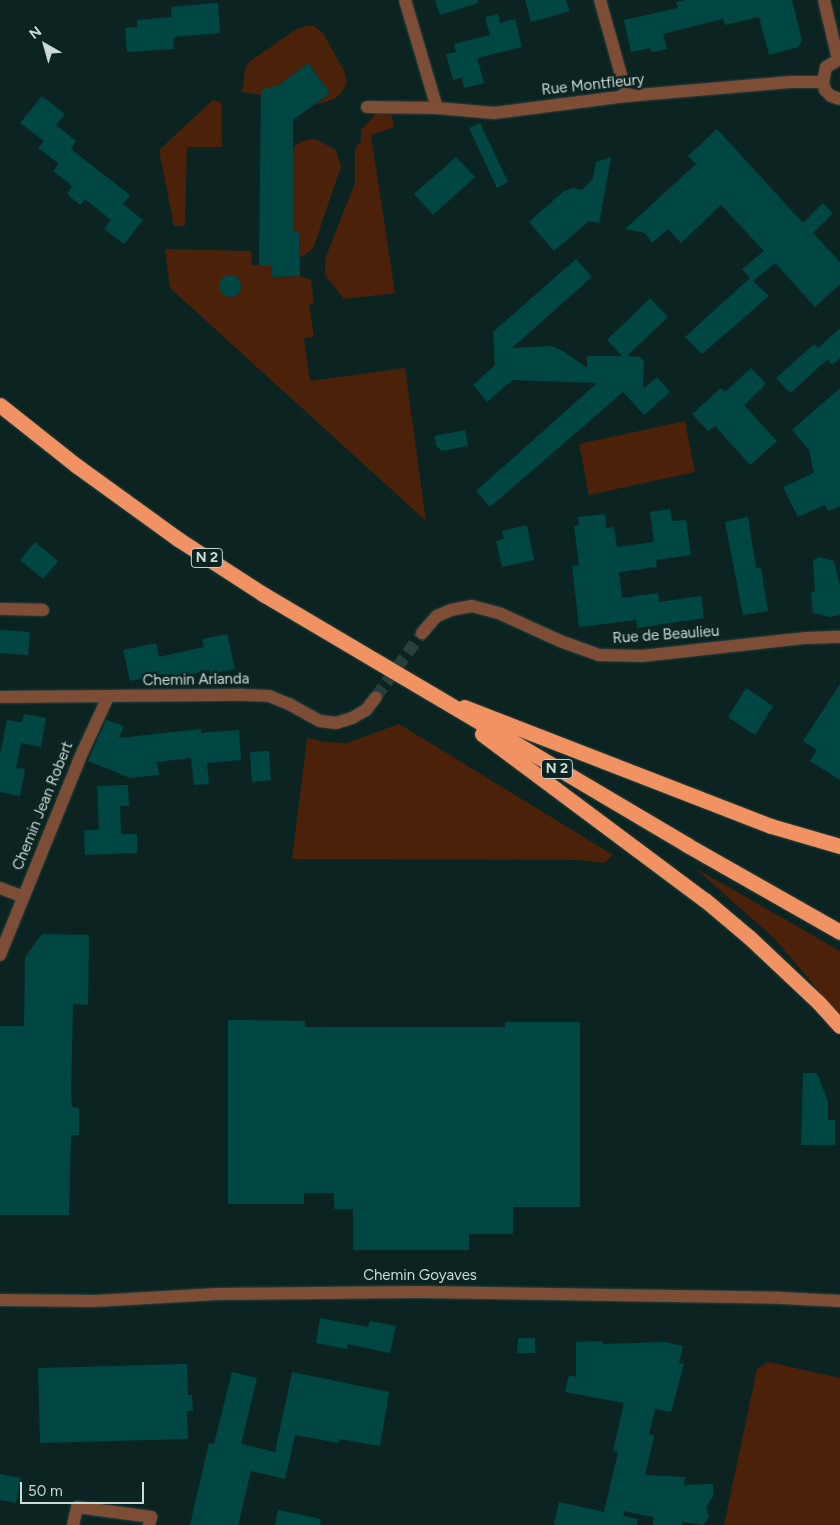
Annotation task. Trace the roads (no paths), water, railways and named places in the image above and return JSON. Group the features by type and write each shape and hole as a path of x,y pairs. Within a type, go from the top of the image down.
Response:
{"highway":[{"name":"N 2","path":"0,405 77,466 209,560 427,693 840,932"},
{"path":"427,693 771,826 840,846"},
{"path":"427,693 705,900 749,937 819,1003 840,1026"}],"street":[{"path":"405,0 437,108"},
{"path":"600,0 627,96"},
{"path":"824,0 839,59 826,67 823,82 825,90 831,96 840,99"},
{"name":"Rue Montfleury","path":"367,107 437,108 494,113 627,96 790,82 823,82"},
{"name":"Rue de Beaulieu","path":"422,634 437,616 451,610 472,606 501,614 560,641 599,655 642,656 806,638 840,637"},
{"path":"0,608 43,610"},
{"name":"Chemin Arlanda","path":"0,697 269,696 289,704 320,721 336,723 352,718 366,710 376,697"},
{"name":"Chemin Jean Robert","path":"0,955 80,758 108,697"},
{"path":"0,888 23,897"},
{"name":"Chemin Goyaves","path":"0,1300 95,1301 217,1294 418,1292 771,1298 840,1301"},
{"path":"73,1525 77,1507 150,1517 149,1525"}],"tunnel":[{"path":"376,697 422,633"}]}
